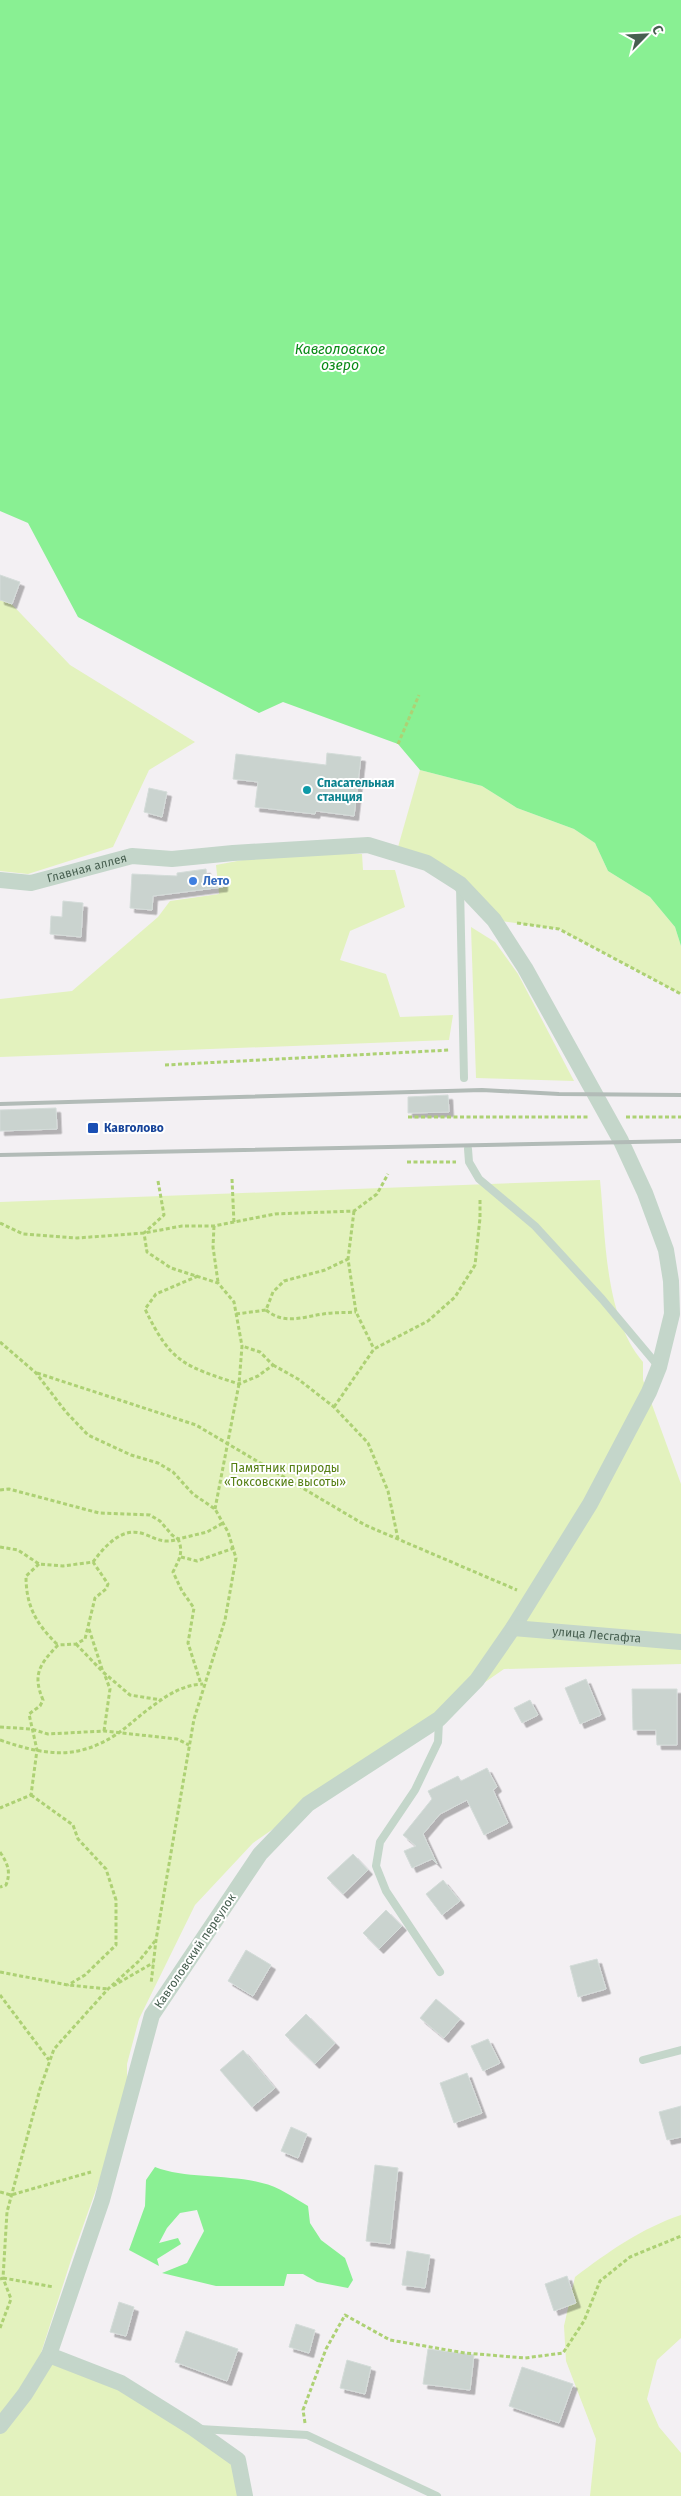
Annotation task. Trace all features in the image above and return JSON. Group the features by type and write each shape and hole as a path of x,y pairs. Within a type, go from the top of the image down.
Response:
{"street":[{"name":"Главная аллея","path":"0,880 31,883 132,856 172,859 233,853 368,845 427,863 460,884 494,920 525,968 608,1117"},
{"name":"Кавголовский переулок","path":"0,2426 25,2394 49,2355 111,2167 152,2015 260,1854 308,1804 439,1719 477,1680 513,1628 531,1596 590,1504 649,1392 677,1312 666,1250 645,1193 608,1117"},
{"name":"улица Лесгафта","path":"513,1628 681,1642"},
{"path":"49,2355 121,2383 193,2428 238,2460 245,2496"}],"lane":[{"path":"460,884 464,1078"},
{"path":"468,1149 469,1162 480,1180 535,1226 602,1299 658,1367"},
{"path":"439,1719 438,1742 415,1790 380,1842 376,1866 386,1891 440,1972"},
{"path":"643,2060 681,2050"},
{"path":"193,2428 307,2435 437,2496"}],"path":[{"path":"398,744 419,695"},
{"path":"494,920 559,928 681,994"},
{"path":"165,1065 279,1060 371,1052 463,1049"},
{"path":"408,1117 681,1116"},
{"path":"407,1162 469,1162"},
{"path":"0,1223 23,1234 78,1238 144,1233 182,1226 214,1226 276,1214 354,1211 377,1194 388,1174"},
{"path":"232,1179 234,1223"},
{"path":"334,1407 374,1350 428,1321 455,1297 475,1265 480,1218 480,1180"},
{"path":"144,1233 164,1215 158,1181"},
{"path":"354,1211 348,1259 356,1312 374,1350"},
{"path":"214,1226 213,1247 218,1282 234,1302 242,1346 239,1384 215,1509"},
{"path":"144,1233 147,1252 171,1268 218,1282"},
{"path":"266,1310 273,1292 284,1281 325,1270 348,1259"},
{"path":"198,1276 156,1294 145,1309 159,1337 180,1361 200,1371 239,1384 258,1376 273,1365"},
{"path":"236,1314 266,1310 273,1315 296,1320 324,1314 356,1312"},
{"path":"0,1342 36,1372 66,1412 88,1435 131,1455 158,1463 173,1472 194,1494 215,1509 224,1524 234,1548 236,1558 231,1594 194,1719 189,1744 156,1940 151,1978 152,2015"},
{"path":"242,1346 260,1352 273,1365 298,1379 334,1407 368,1443 388,1491 398,1539"},
{"path":"36,1372 196,1426 364,1525 531,1596"},
{"path":"0,1490 9,1489 99,1513 150,1515 160,1521 178,1539 182,1548 181,1557 173,1572 182,1591 194,1608 188,1643 204,1684"},
{"path":"0,1547 18,1550 40,1564 63,1566 93,1562 103,1548 125,1532 137,1532 168,1542 206,1532 224,1524"},
{"path":"181,1557 197,1561 234,1548"},
{"path":"31,1795 34,1760 37,1750 29,1714 40,1706 44,1700 38,1688 41,1664 58,1646 76,1644 85,1639 89,1629 90,1612 95,1598 106,1589 108,1584 93,1562"},
{"path":"40,1564 26,1576 26,1597 42,1630 58,1646"},
{"path":"89,1629 110,1689 104,1731"},
{"path":"76,1644 103,1672 130,1694 161,1700"},
{"path":"0,1740 37,1750 69,1754 97,1746 118,1734 174,1691 204,1684"},
{"path":"0,1727 31,1729 48,1734 104,1731 177,1739 189,1744"},
{"path":"0,1808 31,1795"},
{"path":"31,1795 73,1824 78,1839 106,1868 116,1900 116,1945 85,1976 68,1985"},
{"path":"0,1852 7,1863 9,1876 6,1885 0,1887"},
{"path":"0,2328 11,2299 1,2278 7,2212 54,2048 108,1988 139,1961 156,1940"},
{"path":"0,1972 68,1985 108,1988 153,1963"},
{"path":"0,1995 50,2061"},
{"path":"0,2192 12,2195 111,2167"},
{"path":"307,2435 303,2410 326,2349 345,2314 390,2340 465,2353 525,2358 564,2353 584,2321 600,2281 630,2257 681,2236"},
{"path":"1,2278 71,2290"}],"green space":[{"path":"0,592 70,665 195,742 149,770 113,847 28,874 0,871"},
{"path":"420,770 482,786 517,808 574,829 595,843 608,871 650,897 675,927 681,946 681,994 559,929 494,920 460,884 396,854"},
{"path":"285,852 362,854 363,870 395,870 405,907 350,931 340,960 386,974 400,1017 453,1015 449,1040 0,1057 0,999 72,991 158,917 170,901 219,894 216,865"},
{"path":"471,927 495,942 518,974 574,1081 476,1078"},
{"name":"Памятник природы «Токсовские высоты»","path":"600,1180 606,1251 614,1299 630,1343 643,1362 643,1380 681,1484 681,1664 504,1669 253,1843 195,1905 139,2019 127,2064 127,2103 72,2257 41,2353 116,2387 190,2432 233,2464 239,2496 0,2496 0,1202"},
{"path":"681,2215 681,2338 657,2360 647,2399 659,2427 681,2453 681,2496 590,2496 596,2439 566,2361 564,2326 575,2277 639,2234"}],"water":[{"name":"Кавголовское озеро","path":"0,0 681,0 681,946 675,927 650,897 608,871 595,843 574,829 517,808 482,786 420,770 398,744 283,702 259,713 78,617 28,523 0,511"},
{"path":"155,2167 193,2175 249,2180 274,2187 286,2193 308,2206 310,2223 321,2240 345,2258 353,2280 348,2288 317,2282 303,2274 287,2274 284,2286 216,2286 162,2273 187,2263 204,2231 197,2210 180,2213 167,2228 159,2243 178,2238 181,2244 157,2259 159,2266 129,2250 145,2206 146,2180"}],"building":[{"path":"0,575 20,582 12,604 0,600"},
{"name":"Спасательная станция","path":"327,753 361,757 354,816 316,811 315,814 255,807 258,782 233,779 236,754 326,765"},
{"path":"149,788 167,792 162,817 144,812"},
{"path":"206,869 207,878 223,879 223,887 153,896 152,910 130,908 132,874 177,876 177,873"},
{"path":"63,901 83,903 81,937 50,934 51,916 62,917"},
{"path":"448,1095 449,1112 408,1113 408,1097"},
{"path":"56,1108 57,1129 0,1131 0,1110"},
{"path":"586,1679 601,1715 580,1724 565,1688"},
{"path":"632,1689 677,1689 677,1745 657,1745 656,1730 633,1730"},
{"path":"530,1700 538,1715 522,1723 514,1708"},
{"path":"487,1768 497,1787 493,1790 508,1823 484,1835 467,1800 440,1814 423,1834 437,1864 432,1859 412,1868 404,1851 416,1846 403,1835 432,1799 428,1791 458,1776 461,1781"},
{"path":"353,1854 368,1870 343,1894 327,1878"},
{"path":"443,1880 460,1901 442,1915 426,1894"},
{"path":"386,1910 402,1926 379,1949 363,1933"},
{"path":"246,1950 271,1965 253,1996 228,1981"},
{"path":"597,1959 606,1989 578,1997 570,1966"},
{"path":"436,1999 460,2019 444,2038 420,2018"},
{"path":"306,2014 335,2043 315,2064 285,2035"},
{"path":"488,2039 500,2063 483,2071 471,2046"},
{"path":"243,2050 275,2088 252,2107 220,2070"},
{"path":"467,2073 482,2113 454,2123 440,2083"},
{"path":"681,2106 681,2137 667,2140 659,2112"},
{"path":"291,2127 307,2134 298,2158 281,2151"},
{"path":"375,2165 398,2168 390,2244 366,2241"},
{"path":"407,2251 430,2255 425,2288 402,2285"},
{"path":"567,2276 576,2303 554,2311 545,2284"},
{"path":"119,2302 134,2307 126,2336 110,2332"},
{"path":"296,2324 315,2330 309,2353 289,2347"},
{"path":"186,2331 238,2349 227,2381 175,2362"},
{"path":"428,2349 474,2355 470,2390 423,2384"},
{"path":"347,2360 371,2367 365,2394 340,2388"},
{"path":"522,2367 573,2384 559,2423 509,2406"}],"railway":[{"path":"0,1104 482,1090 559,1094 681,1095"},
{"path":"0,1155 681,1141"}],"place":[{"name":"Спасательная станция","path":"307,790"},
{"name":"Лето","path":"193,881"},
{"name":"Кавголово","path":"93,1128"}]}
